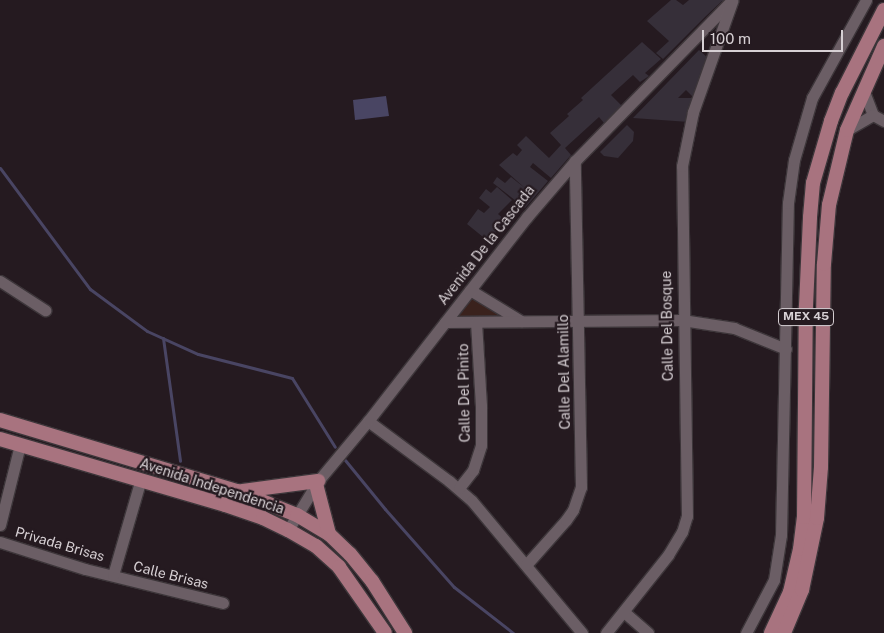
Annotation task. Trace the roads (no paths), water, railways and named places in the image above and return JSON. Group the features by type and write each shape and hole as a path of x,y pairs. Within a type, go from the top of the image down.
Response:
{"main road":[{"name":"MEX 45","path":"771,633 790,592 800,550 804,517 807,296 810,217 814,183 830,121 884,10"},
{"name":"MEX 45","path":"784,633 802,590 818,518 822,467 822,352 826,230 835,174 847,130 863,89 884,46"},
{"name":"Avenida Independencia","path":"0,420 237,491 297,515 329,534 362,567 405,633"},
{"name":"Avenida Independencia","path":"0,439 140,482 242,510 288,530 316,546 339,567 385,633"},
{"path":"237,491 317,483 329,534"}],"street":[{"name":"Avenida De la Cascada","path":"288,530 317,483 368,421 512,235 575,161 733,0"},
{"name":"Calle Del Bosque","path":"606,633 677,543 687,516 682,320 682,166 693,112 733,0"},
{"path":"746,633 767,597 779,560 784,468 788,204 795,153 815,92 866,0"},
{"path":"863,89 872,115 884,121"},
{"path":"847,130 872,115"},
{"name":"Calle Del Alamillo","path":"526,565 566,520 573,510 581,488 575,161"},
{"path":"0,281 45,310"},
{"path":"470,290 521,321"},
{"path":"445,322 682,320 734,328 786,349"},
{"name":"Calle Del Pinito","path":"458,488 473,470 481,445 481,406 476,322"},
{"path":"368,421 458,488 483,513 582,633"},
{"path":"0,525 20,445"},
{"path":"112,575 140,482"},
{"name":"Privada Brisas","path":"0,542 35,554 112,575"},
{"name":"Calle Brisas","path":"112,575 222,603"},
{"path":"624,612 648,633"}],"waterway":[{"path":"0,168 90,289 147,331 198,354 292,378 335,447"},
{"path":"163,338 180,461"},
{"path":"345,460 385,509 454,587 513,633"}]}
